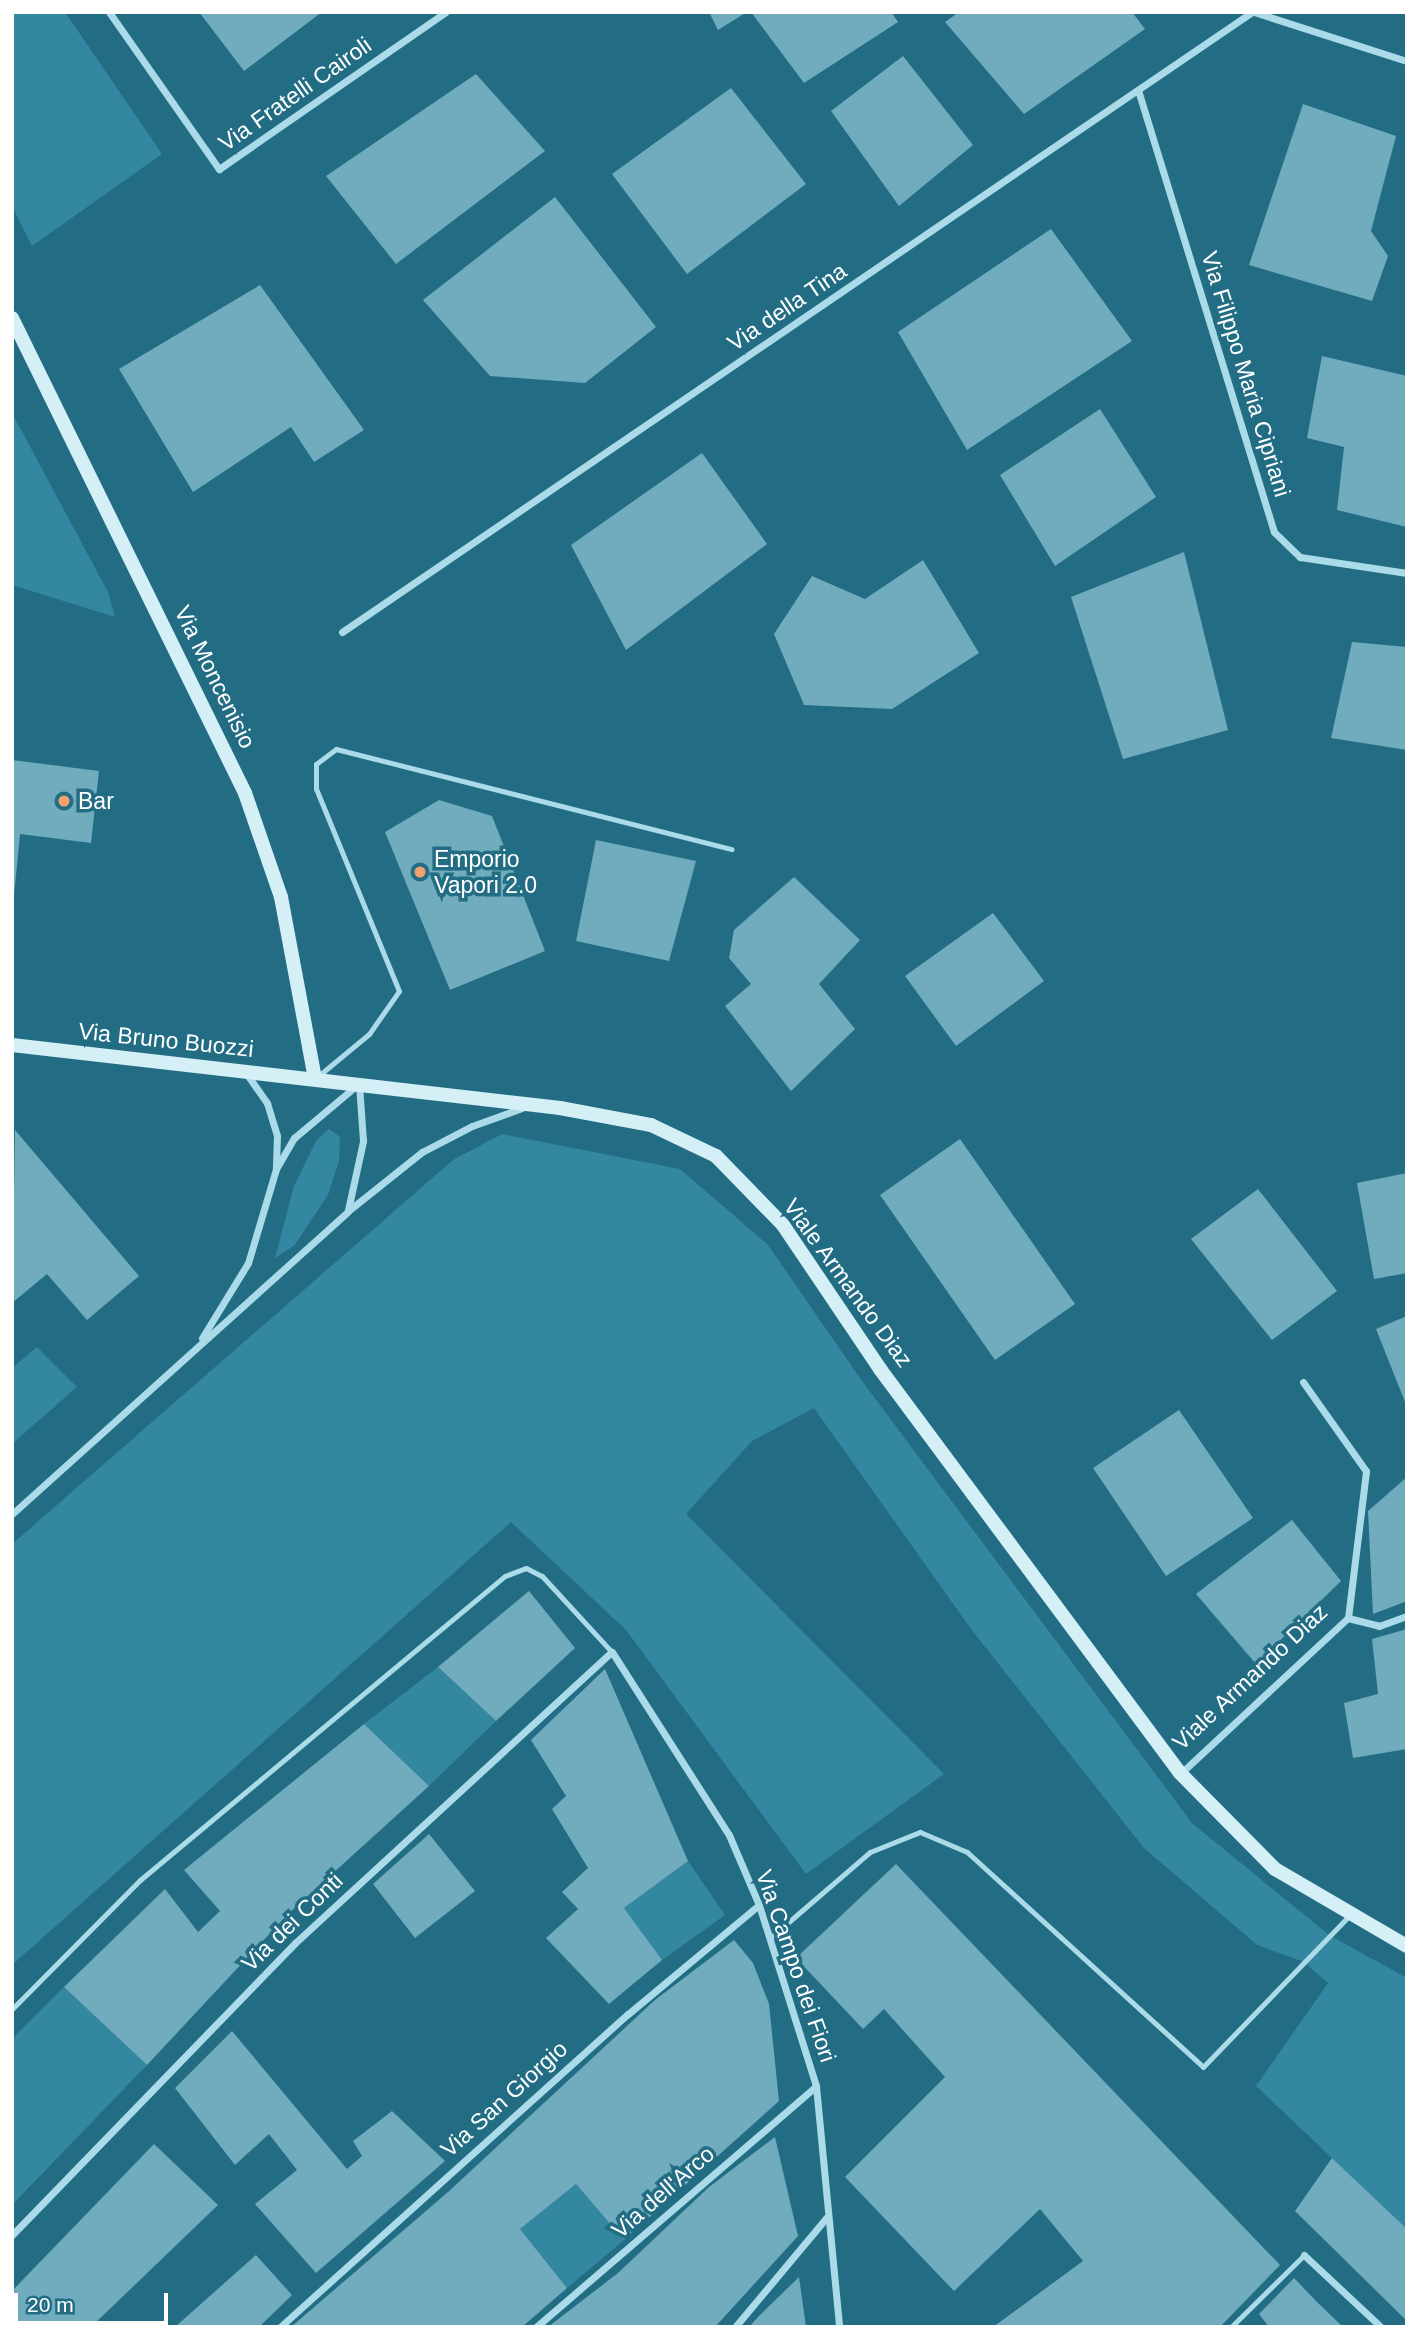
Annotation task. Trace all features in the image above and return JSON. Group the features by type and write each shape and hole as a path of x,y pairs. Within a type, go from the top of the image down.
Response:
{"main road":[{"name":"Via Moncenisio","path":"12,318 246,793 281,897 315,1079"},
{"name":"Via Bruno Buozzi","path":"12,1045 315,1079"},
{"name":"Viale Armando Diaz","path":"315,1079 532,1104 662,1130 716,1156 783,1225 880,1368 1180,1773 1275,1869 1407,1946"}],"street":[{"name":"Via Fratelli Cairoli","path":"109,12 219,169 446,12"},
{"path":"1253,12 1407,61"},
{"name":"Via della Tina","path":"342,632 1253,12"},
{"name":"Via Filippo Maria Cipriani","path":"1138,90 1274,532 1300,557 1407,573"},
{"path":"246,1072 267,1103 277,1136 276,1169"},
{"path":"198,1345 248,1263 276,1169 294,1138 359,1084"},
{"path":"348,1211 363,1141 359,1084"},
{"path":"12,1514 348,1211 422,1152 472,1126 532,1104"},
{"name":"Viale Armando Diaz","path":"1180,1773 1348,1618 1366,1471 1303,1382"},
{"path":"1348,1618 1379,1626 1407,1616"},
{"name":"Via Campo dei Fiori","path":"612,1652 729,1835 760,1905 816,2086 826,2218 839,2327"},
{"name":"Via dei Conti","path":"12,2235 295,1943 612,1652"},
{"name":"Via San Giorgio","path":"280,2327 628,2014 760,1905"},
{"name":"Via dell'Arco","path":"536,2327 816,2086"},
{"path":"735,2327 826,2218"},
{"path":"1304,2255 1381,2327"}],"lane":[{"path":"315,1079 369,1034 399,991 316,789 316,764 336,749 732,849"},
{"path":"12,2009 141,1880 505,1576 526,1568 542,1576 612,1652"},
{"path":"770,1938 870,1852 920,1832 967,1852 1203,2067 1350,1915"},
{"path":"1231,2327 1304,2255"}],"shaded area":[{"path":"12,12 65,12 162,154 32,246 12,206"},
{"path":"12,413 108,592 115,617 12,585"},
{"path":"329,1129 340,1137 339,1161 328,1195 294,1246 275,1258 294,1186 316,1141"},
{"path":"502,1134 680,1169 768,1245 862,1381 1192,1823 1329,1935 1407,1978 1407,2229 1256,2086 1328,1983 1304,1962 1257,1945 1144,1848 971,1629 814,1408 752,1441 686,1514 944,1774 806,1874 626,1630 511,1522 12,1965 12,1544 453,1160"},
{"path":"37,1347 77,1387 12,1444 12,1368"},
{"path":"438,1667 496,1721 429,1786 364,1724"},
{"path":"688,1861 725,1915 662,1960 624,1908"},
{"path":"64,1987 147,2065 12,2205 12,2039"},
{"path":"576,2184 624,2240 567,2288 520,2229"}],"building":[{"path":"199,12 322,12 244,71"},
{"path":"709,12 747,12 718,30"},
{"path":"751,12 891,12 898,22 804,83"},
{"path":"959,12 1132,12 1145,29 1024,114 945,22"},
{"path":"903,56 973,145 899,206 831,111"},
{"path":"476,74 545,151 396,264 326,176"},
{"path":"731,88 806,184 687,274 612,174"},
{"path":"1303,104 1396,136 1371,231 1388,256 1372,301 1249,265"},
{"path":"555,197 656,327 585,383 490,376 423,300"},
{"path":"1051,229 1132,341 967,450 898,332"},
{"path":"260,285 364,430 314,462 291,427 193,492 119,369"},
{"path":"1322,356 1407,376 1407,527 1337,510 1344,447 1307,438"},
{"path":"1100,409 1156,497 1055,566 1000,475"},
{"path":"702,453 767,544 626,650 571,545"},
{"path":"1184,552 1228,730 1123,759 1071,597"},
{"path":"923,560 979,653 892,709 804,705 774,634 812,576 865,599"},
{"path":"1352,642 1407,647 1407,750 1331,738"},
{"path":"12,760 99,771 91,843 20,834 14,896"},
{"path":"439,800 492,816 545,951 450,990 385,832"},
{"path":"596,840 696,861 669,961 576,941"},
{"path":"794,877 860,940 819,984 855,1029 791,1091 725,1006 751,984 729,958 734,930"},
{"path":"993,913 1044,981 956,1046 905,976"},
{"path":"15,1130 139,1276 87,1320 47,1274 12,1303"},
{"path":"960,1139 1075,1304 995,1360 880,1195"},
{"path":"1407,1173 1407,1273 1374,1279 1357,1183"},
{"path":"1258,1189 1337,1291 1272,1340 1191,1239"},
{"path":"1407,1316 1407,1407 1376,1329"},
{"path":"1179,1410 1253,1518 1166,1576 1093,1468"},
{"path":"1407,1477 1407,1601 1373,1614 1368,1511"},
{"path":"1292,1520 1341,1581 1256,1664 1196,1594"},
{"path":"529,1591 575,1648 496,1721 438,1667"},
{"path":"1407,1629 1407,1749 1353,1758 1344,1703 1378,1694 1372,1639"},
{"path":"605,1669 688,1861 624,1908 662,1960 609,2004 546,1938 578,1909 562,1892 588,1868 552,1809 566,1796 531,1740"},
{"path":"364,1724 429,1786 289,1913 147,2065 64,1987 165,1889 198,1932 220,1911 184,1870"},
{"path":"429,1834 475,1891 415,1938 373,1884"},
{"path":"896,1864 1280,2265 1220,2327 993,2327 1083,2261 1040,2209 954,2291 845,2177 945,2077 884,2009 863,2029 796,1958"},
{"path":"734,1940 753,1963 769,2004 779,2101 624,2240 576,2184 520,2229 567,2288 522,2327 291,2327 448,2192 655,2000"},
{"path":"232,2031 347,2169 362,2156 353,2141 392,2111 445,2161 316,2273 255,2204 297,2170 269,2134 235,2165 175,2088"},
{"path":"775,2137 798,2236 715,2327 548,2327 618,2273 709,2187"},
{"path":"154,2144 218,2205 91,2327 12,2327 12,2291"},
{"path":"1332,2158 1407,2229 1407,2321 1295,2211"},
{"path":"256,2255 292,2295 259,2327 175,2327"},
{"path":"799,2277 806,2327 749,2327 760,2315"},
{"path":"1294,2278 1343,2327 1269,2327 1259,2314"}],"place":[{"name":"Bar","path":"64,801"},
{"name":"Emporio Vapori 2.0","path":"420,872"}]}
